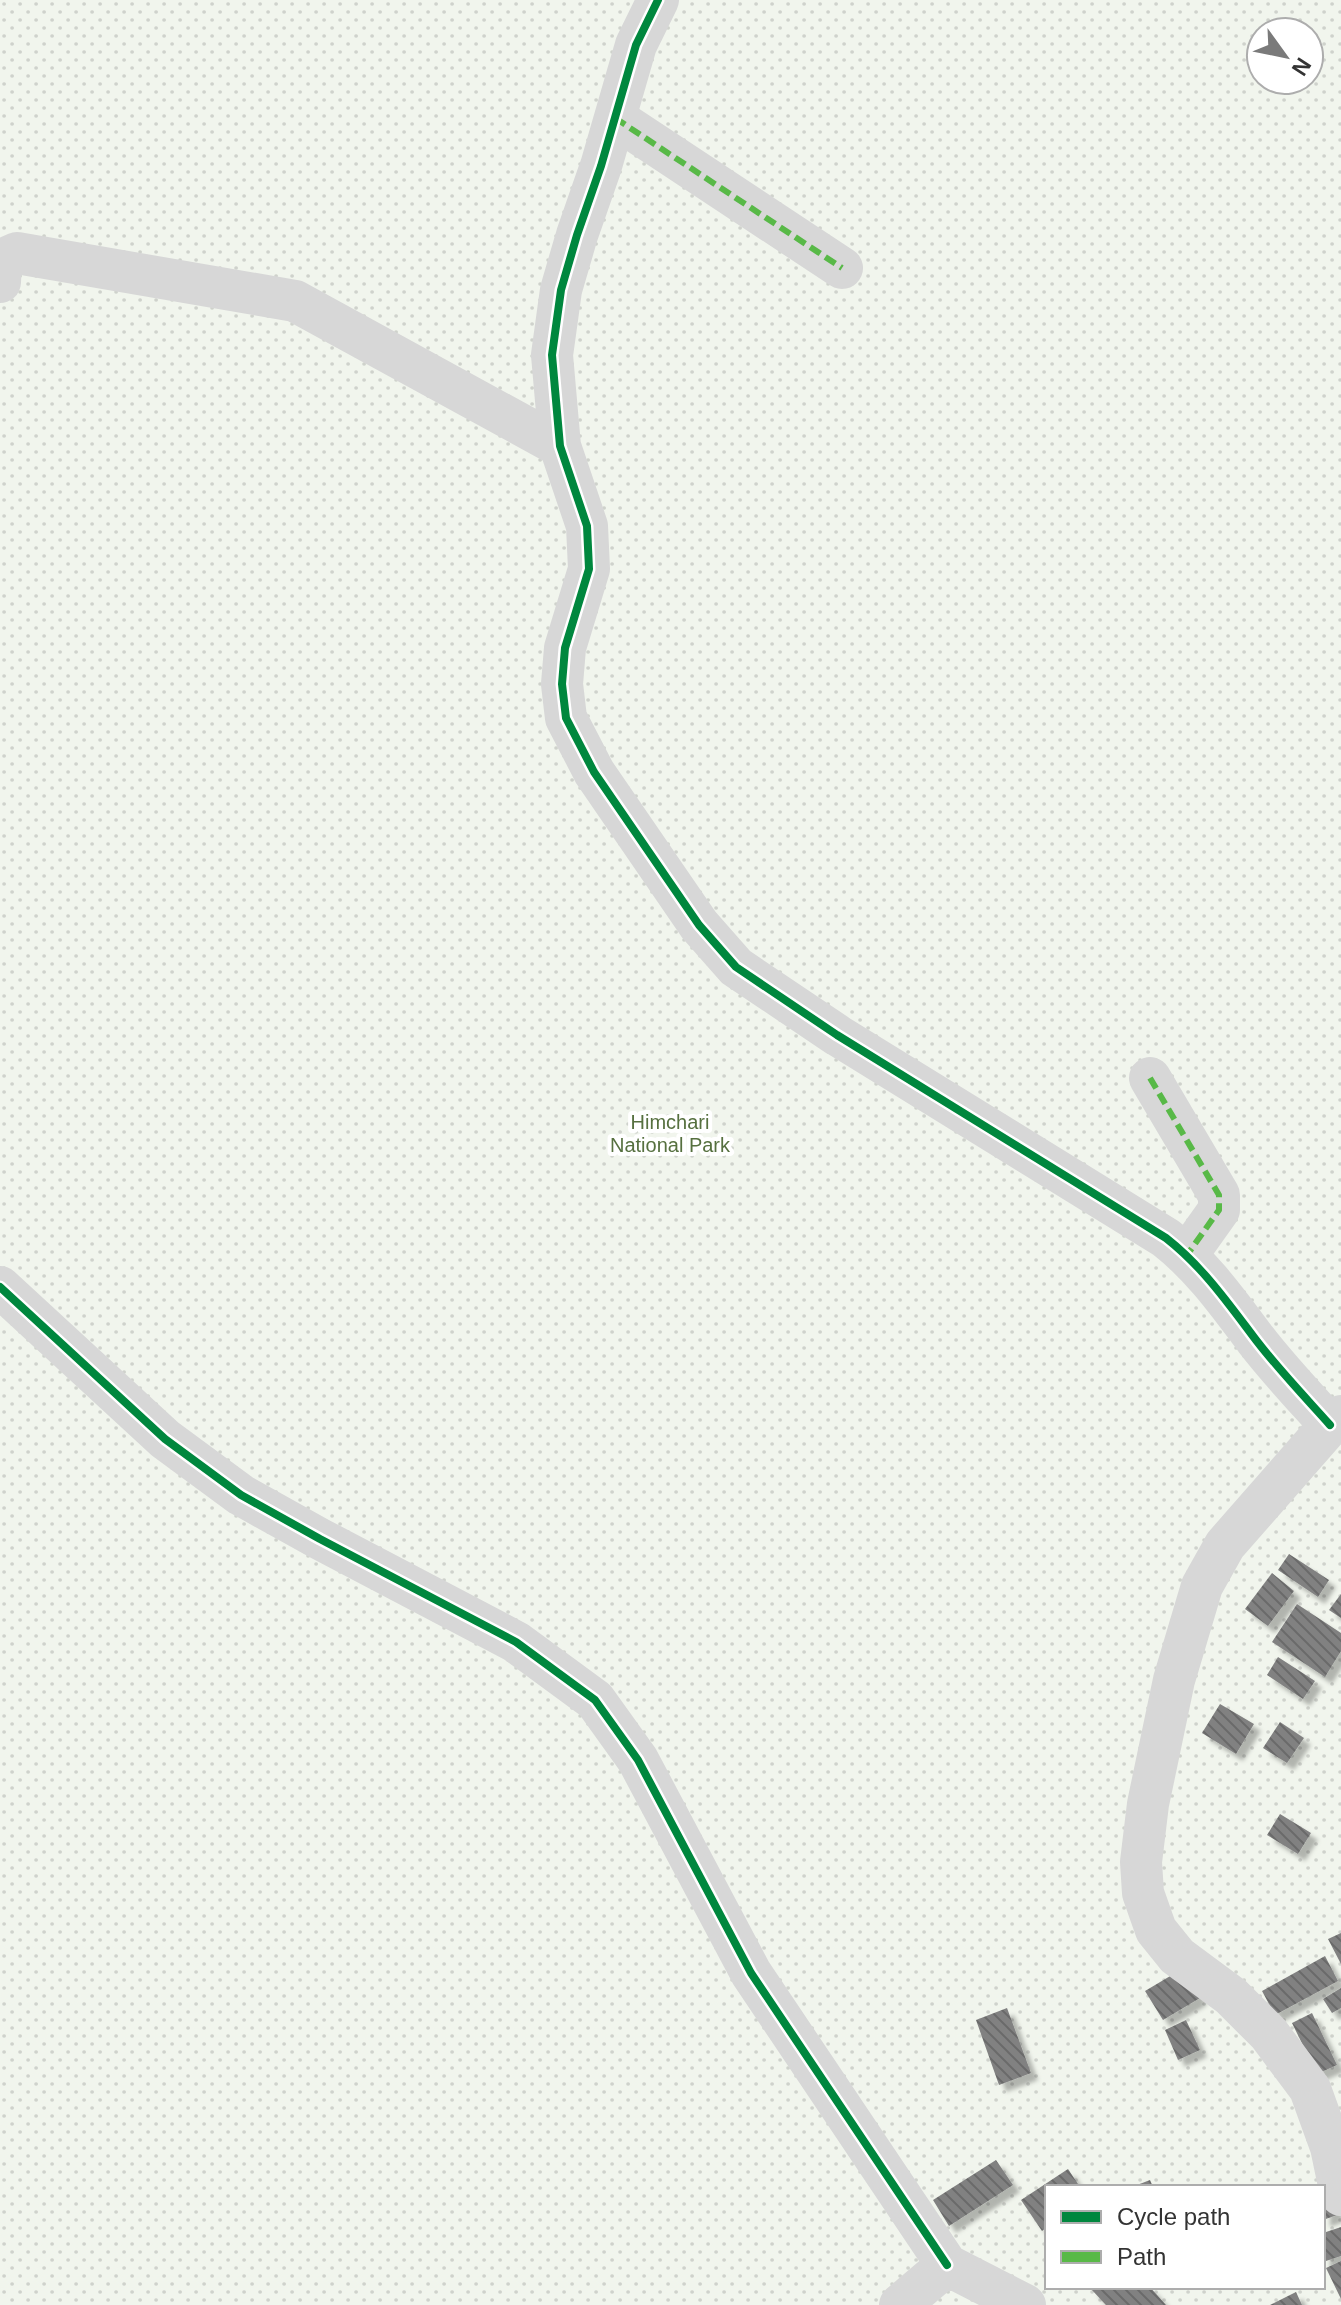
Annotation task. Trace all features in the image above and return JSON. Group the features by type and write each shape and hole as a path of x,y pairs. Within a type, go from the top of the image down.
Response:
{"street":[{"path":"658,0 636,45 561,290 552,355 560,446 587,526 589,569 565,648 562,684 566,718 594,772 699,925 736,967 783,1001 998,1137 1166,1238 1187,1255 1218,1289 1258,1342 1336,1421 1225,1545 1202,1586 1174,1680 1148,1804 1141,1862 1143,1893 1156,1930 1177,1956 1231,1996 1269,2034 1310,2089 1331,2147 1341,2195"},
{"path":"615,118 842,268"},
{"path":"0,282 1,260 17,253 295,301 560,446"},
{"path":"1150,1078 1219,1195 1219,1210 1187,1255"},
{"path":"0,1287 165,1439 241,1495 516,1642 595,1700 638,1760 751,1973 947,2265 1025,2305"},
{"path":"900,2305 947,2265"}],"green space":[{"name":"Himchari National Park","path":"0,0 1341,0 1341,2305 0,2305"}],"building":[{"path":"1289,1554 1329,1580 1318,1597 1278,1570"},
{"path":"1272,1573 1294,1591 1268,1626 1245,1609"},
{"path":"1341,1594 1341,1618 1329,1610"},
{"path":"1297,1604 1341,1633 1341,1651 1325,1677 1272,1642"},
{"path":"1278,1657 1315,1681 1303,1699 1267,1675"},
{"path":"1220,1704 1254,1724 1236,1754 1202,1733"},
{"path":"1280,1722 1304,1738 1287,1763 1263,1748"},
{"path":"1280,1814 1311,1833 1298,1854 1267,1835"},
{"path":"1341,1933 1341,1964 1328,1939"},
{"path":"1325,1956 1338,1981 1275,2015 1262,1991"},
{"path":"1182,1969 1200,1998 1163,2020 1145,1991"},
{"path":"1341,1988 1341,2008 1332,2013 1323,1999"},
{"path":"1007,2008 1031,2073 999,2085 976,2020"},
{"path":"1312,2013 1337,2065 1317,2074 1292,2023"},
{"path":"1186,2020 1200,2050 1178,2060 1165,2030"},
{"path":"996,2160 1013,2185 949,2226 933,2200"},
{"path":"1068,2169 1079,2185 1045,2185 1045,2229 1042,2231 1021,2200"},
{"path":"1326,2183 1337,2215 1325,2219 1325,2185 1320,2185"},
{"path":"1341,2227 1341,2256 1325,2261 1325,2232"},
{"path":"1341,2261 1341,2299 1326,2268"},
{"path":"1091,2289 1152,2289 1166,2305 1106,2305"},
{"path":"1296,2292 1302,2305 1270,2305"}],"marked path":[{"path":"615,118 842,268"},
{"path":"1150,1078 1219,1195 1219,1210 1187,1255"}],"cycle path":[{"path":"658,0 636,45 601,166 577,235 561,290 552,355 560,446 587,526 589,569 565,648 562,684 566,718 594,772 699,925 736,967 837,1035 1166,1238 1203,1273 1274,1362 1330,1425"},
{"path":"0,1287 165,1439 241,1495 516,1642 595,1700 638,1760 751,1973 947,2265"}]}
